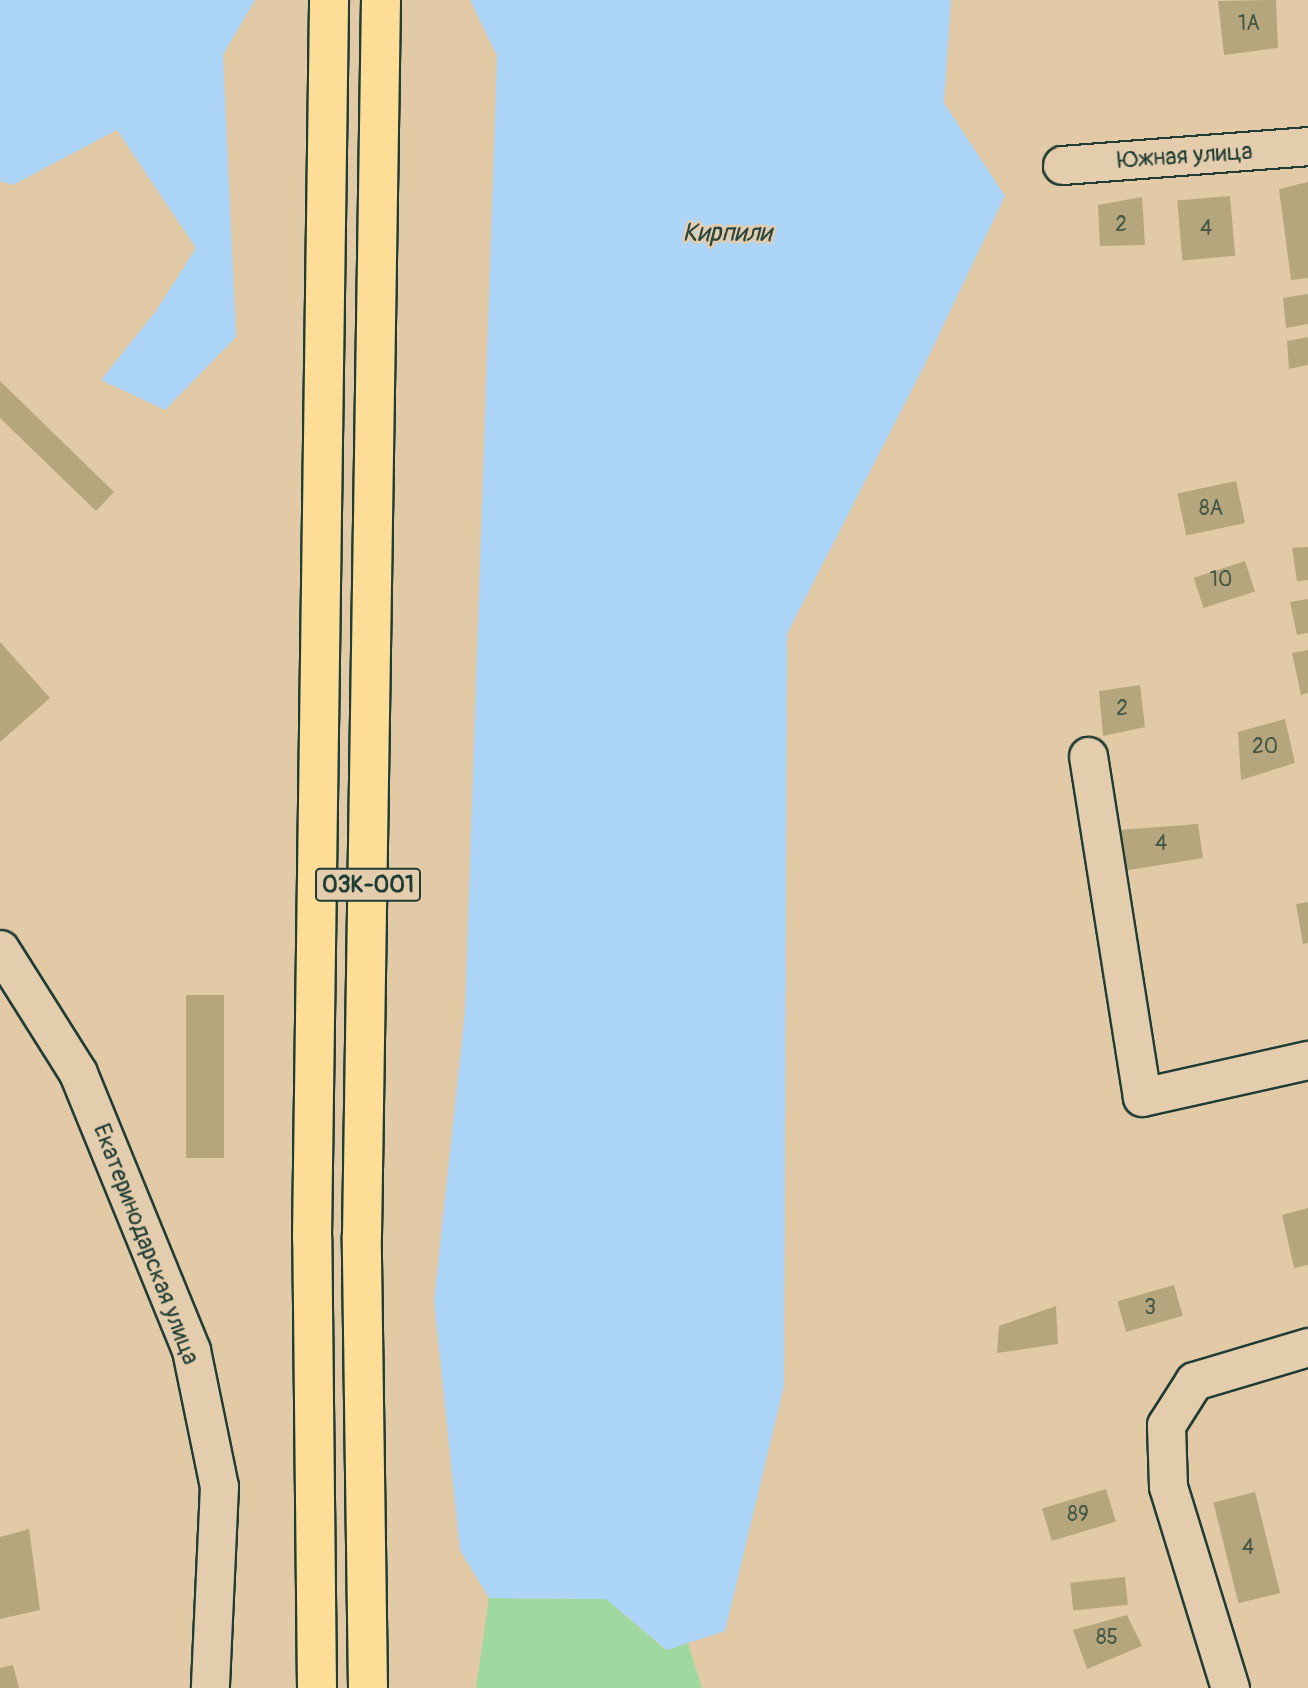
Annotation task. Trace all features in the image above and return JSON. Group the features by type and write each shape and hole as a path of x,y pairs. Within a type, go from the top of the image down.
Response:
{"main road":[{"name":"03К-001","path":"317,1688 312,1238 329,0"},
{"name":"03К-001","path":"368,1688 362,1236 381,0"}],"street":[{"name":"Южная улица","path":"1062,165 1308,146"},
{"path":"1088,756 1142,1097 1308,1060"},
{"name":"Екатеринодарская улица","path":"0,949 78,1073 191,1350 219,1486 210,1688"},
{"path":"1230,1688 1168,1486 1166,1425 1195,1381 1308,1347"}],"green space":[{"path":"489,1598 606,1599 666,1650 688,1643 702,1688 476,1688"}],"water":[{"path":"0,0 255,0 223,55 236,337 165,410 101,380 156,311 196,248 117,130 13,185 0,181"},
{"name":"Кирпили","path":"470,0 951,0 944,103 1005,196 925,364 787,634 784,1386 725,1631 667,1650 606,1599 489,1598 460,1550 434,1301 465,1011 497,56"}],"building":[{"path":"1276,0 1278,48 1224,55 1218,1"},
{"path":"1308,182 1308,278 1291,280 1279,189"},
{"path":"1230,196 1235,256 1182,260 1177,201"},
{"path":"1142,197 1145,245 1100,246 1098,205"},
{"path":"1308,294 1308,324 1286,328 1283,298"},
{"path":"1308,337 1308,365 1289,369 1287,341"},
{"path":"0,381 114,492 96,511 0,418"},
{"path":"1236,481 1245,523 1186,536 1177,493"},
{"path":"1308,547 1308,580 1297,581 1292,548"},
{"path":"1245,561 1255,591 1204,608 1194,578"},
{"path":"1308,599 1308,633 1297,635 1290,602"},
{"path":"0,642 50,698 0,742"},
{"path":"1308,650 1308,693 1301,695 1292,653"},
{"path":"1140,685 1145,727 1103,736 1099,691"},
{"path":"1285,719 1295,763 1241,780 1238,732"},
{"path":"1198,824 1203,858 1123,871 1119,830"},
{"path":"1308,902 1308,943 1303,944 1296,904"},
{"path":"186,995 224,995 224,1158 186,1158"},
{"path":"1308,1208 1308,1265 1294,1268 1282,1215"},
{"path":"1174,1285 1183,1316 1126,1332 1117,1301"},
{"path":"1056,1306 1058,1344 997,1353 999,1326"},
{"path":"1106,1489 1116,1522 1052,1541 1042,1509"},
{"path":"1255,1492 1280,1593 1238,1603 1213,1502"},
{"path":"29,1529 40,1610 0,1619 0,1537"},
{"path":"1125,1577 1128,1605 1073,1611 1070,1583"},
{"path":"1127,1615 1142,1646 1087,1669 1073,1630"},
{"path":"13,1665 19,1688 0,1688 0,1668"}]}
